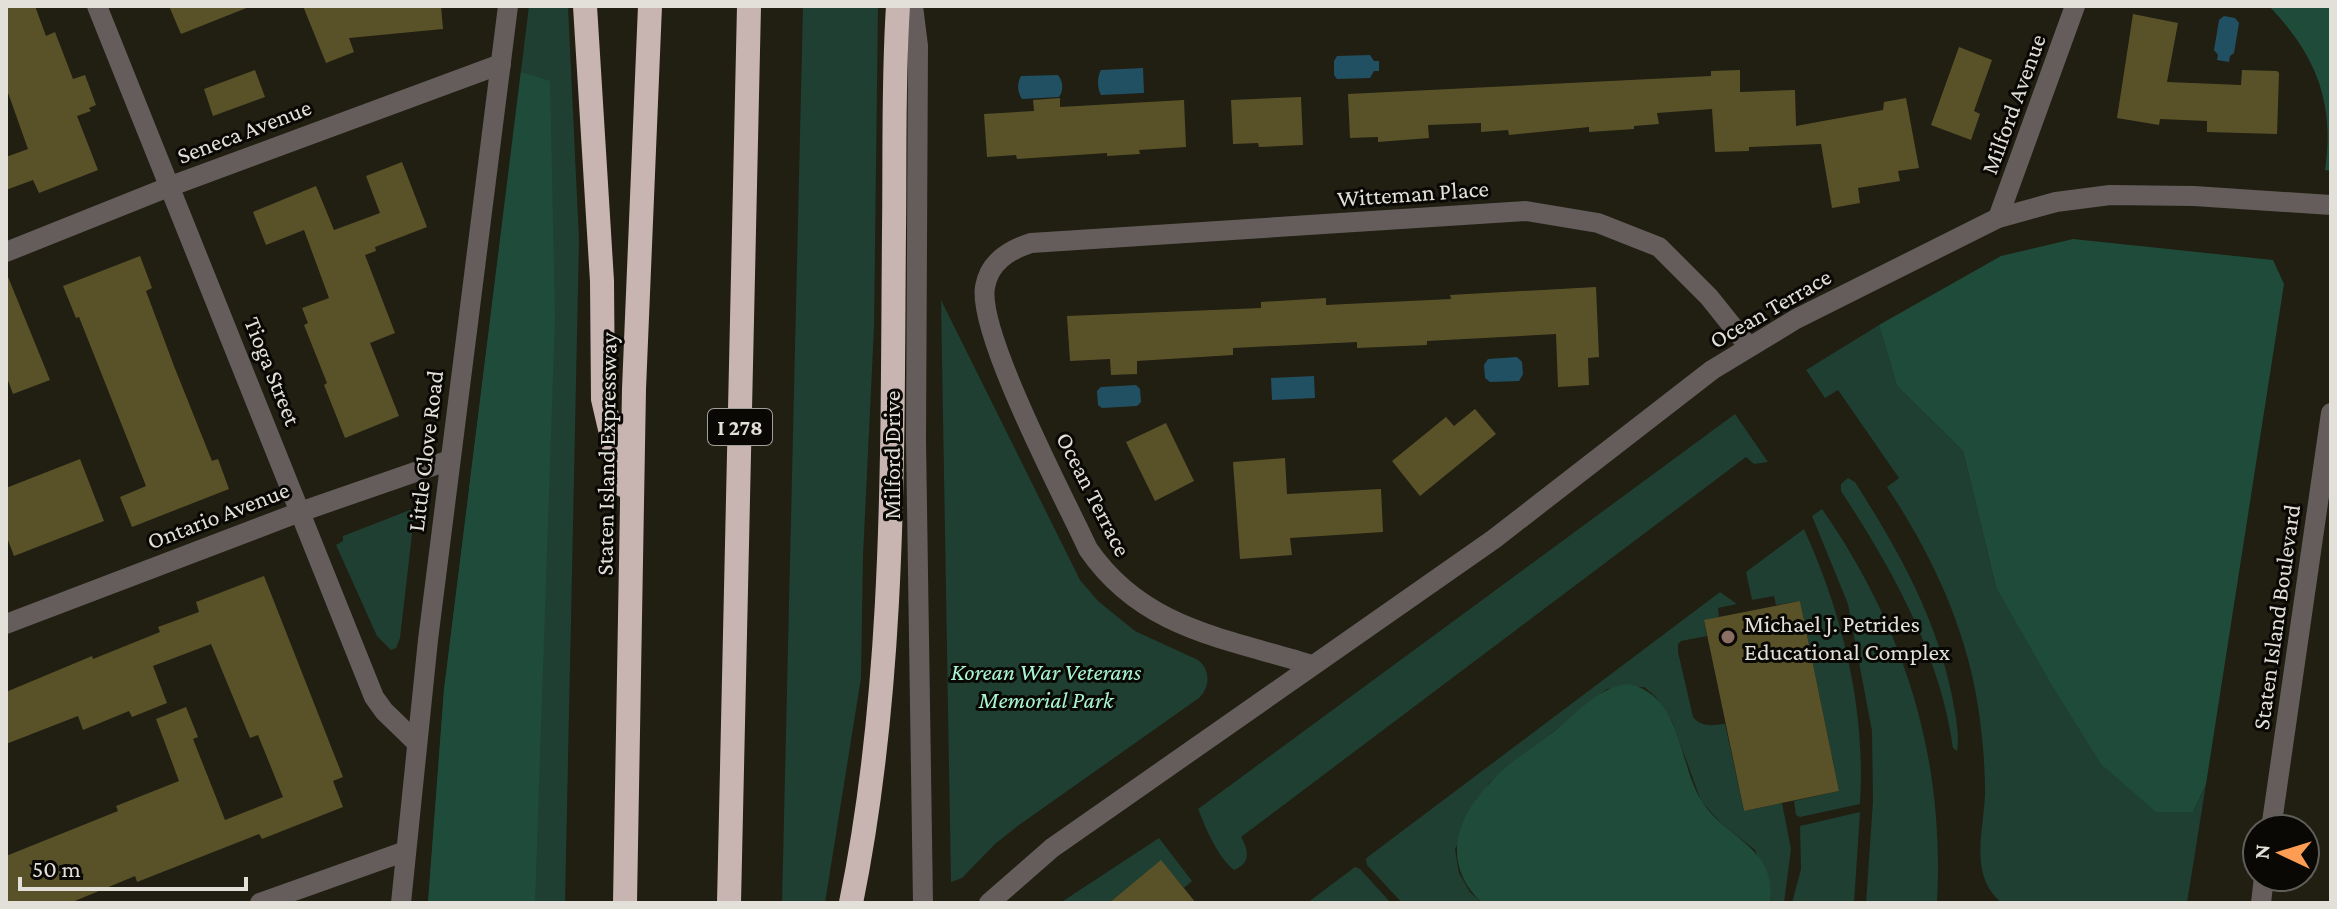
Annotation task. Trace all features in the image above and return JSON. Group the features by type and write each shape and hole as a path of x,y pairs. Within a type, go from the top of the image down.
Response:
{"highway":[{"path":"585,6 601,253 603,399 632,521"},
{"name":"Staten Island Expressway","path":"625,903 634,389 650,6"},
{"name":"I 278","path":"729,903 749,6"},
{"path":"851,903 875,764 884,655 892,431 898,6"}],"street":[{"name":"Tioga Street","path":"97,6 374,697 417,743"},
{"name":"Little Clove Road","path":"401,903 450,460 508,6"},
{"name":"Milford Drive","path":"913,6 918,46 916,380 923,903"},
{"name":"Milford Avenue","path":"1998,218 2075,6"},
{"name":"Seneca Avenue","path":"6,252 171,186 501,64"},
{"name":"Ocean Terrace","path":"989,903 1052,848 1494,539 1712,370 1796,319 1998,218 2056,202 2110,195 2194,196 2331,205"},
{"name":"Witteman Place","path":"1031,243 1526,211 1598,223 1659,247 1709,297 1749,347"},
{"name":"Ocean Terrace","path":"1031,243 1009,252 993,266 984,294 987,318 1024,411 1088,549 1109,578 1152,611 1185,626 1312,665"},
{"name":"Staten Island Boulevard","path":"2274,813 2322,552 2331,413"},
{"name":"Ontario Avenue","path":"6,624 300,512 450,460"},
{"path":"260,903 406,851"}],"green space":[{"path":"529,6 568,6 579,240 565,903 428,903 444,690"},
{"path":"803,6 878,6 874,328 863,556 861,678 825,903 782,903"},
{"path":"2269,6 2331,6 2331,171 2325,170 2327,123 2318,81 2299,43"},
{"path":"521,72 550,81 555,317 535,903 428,903 444,690"},
{"path":"2073,239 2273,260 2284,284 2206,784 2193,812 2156,812 2101,764 1996,587 1963,451 1897,386 1879,325 2001,256"},
{"name":"Korean War Veterans Memorial Park","path":"941,300 1080,580 1098,601 1135,631 1198,660 1208,679 1199,698 1019,825 995,844 962,878 951,882"},
{"path":"1879,325 1897,386 1963,451 1996,587 2193,812 2206,784 2187,903 2002,903 1991,892 1981,866 1980,852 1985,793 1978,704 1951,606 1922,546 1887,487 1899,478 1838,390 1825,398 1806,370"},
{"path":"1735,414 1768,462 1754,464 1746,457 1241,837 1247,851 1246,860 1234,870 1228,864 1213,842 1198,809"},
{"path":"1848,478 1855,482 1886,533 1926,611 1952,696 1958,731 1957,751 1953,748 1937,679 1911,614 1878,551 1841,491 1841,484"},
{"path":"415,508 400,638 396,648 391,650 377,636 336,545 343,541 343,536"},
{"path":"1822,509 1876,600 1914,696 1934,797 1938,849 1937,903 1866,903 1873,801 1872,731 1848,604 1812,516"},
{"path":"1804,529 1830,595 1849,663 1861,768 1860,804 1800,817 1796,815 1794,801 1839,791 1800,601 1776,605 1774,596 1752,600 1746,572"},
{"path":"1720,592 1737,604 1718,608 1719,617 1704,621 1707,636 1681,641 1678,652 1693,717 1704,724 1725,724 1744,811 1782,803 1791,849 1784,903 1770,903 1771,893 1755,850 1722,824 1701,801 1672,721 1655,696 1644,687 1607,689 1489,783 1455,849 1459,873 1470,892 1482,903 1402,903 1367,865 1369,856"},
{"path":"1629,684 1646,691 1669,716 1701,800 1723,825 1748,845 1766,869 1770,903 1482,903 1461,874 1457,858 1461,828 1477,798 1503,770 1588,702 1608,690"},
{"path":"1860,812 1854,903 1792,903 1801,869 1800,826"},
{"path":"1159,838 1192,881 1184,888 1161,861 1109,903 1060,903"},
{"path":"1355,867 1391,903 1307,903"}],"water":[{"path":"2224,16 2235,18 2239,23 2234,53 2229,62 2217,60 2214,50 2219,20"},
{"path":"1370,55 1374,61 1379,61 1379,71 1374,71 1370,78 1337,79 1334,75 1337,56"},
{"path":"1143,68 1144,93 1101,95 1098,82 1101,70"},
{"path":"1058,75 1062,86 1059,97 1022,99 1018,88 1021,76"},
{"path":"1517,357 1522,362 1523,374 1519,381 1490,382 1485,378 1484,365 1488,359"},
{"path":"1314,376 1315,398 1272,400 1271,378"},
{"path":"1136,385 1140,389 1141,402 1137,406 1102,408 1098,405 1097,391 1101,387"}],"building":[{"path":"6,6 35,6 46,36 55,32 73,79 85,75 96,105 89,108 91,111 77,116 98,170 39,193 33,180 6,190 6,157 28,149 6,87"},
{"path":"169,6 249,6 249,7 181,34"},
{"path":"303,6 441,6 443,29 349,38 354,52 326,63"},
{"path":"2133,14 2178,23 2167,82 2241,85 2242,70 2277,71 2277,134 2207,132 2207,121 2160,119 2159,125 2117,118"},
{"path":"1959,47 1992,60 1974,111 1980,114 1971,140 1931,125"},
{"path":"255,70 265,97 213,116 204,89"},
{"path":"1740,70 1740,92 1795,90 1796,126 1883,110 1884,102 1906,98 1919,168 1898,171 1900,181 1858,188 1860,203 1832,208 1821,144 1749,147 1749,151 1715,152 1712,109 1657,113 1659,124 1634,126 1634,129 1589,132 1589,127 1509,135 1508,130 1481,132 1481,123 1428,125 1429,138 1378,142 1378,137 1350,138 1348,94 1711,76 1711,71"},
{"path":"1301,97 1303,145 1259,147 1258,143 1233,144 1231,100"},
{"path":"1060,98 1060,107 1184,100 1186,147 1107,156 1107,153 1017,159 1016,155 987,157 984,114 1034,111 1033,100"},
{"path":"402,162 427,227 375,247 376,251 365,255 395,333 370,343 399,416 345,438 304,325 308,323 302,308 329,298 304,230 266,245 253,212 316,186 334,230 380,213 366,176"},
{"path":"140,256 152,288 146,291 174,366 212,461 218,459 229,489 132,527 120,497 146,486 79,317 76,318 63,286"},
{"path":"6,272 50,380 13,394 6,375"},
{"path":"1596,287 1599,357 1588,358 1589,385 1558,387 1556,334 1427,341 1427,345 1357,348 1357,342 1233,348 1233,355 1137,361 1137,374 1111,375 1110,359 1070,361 1067,316 1261,308 1261,302 1326,298 1326,305 1451,299 1450,295"},
{"path":"1475,409 1496,434 1420,496 1392,461 1446,417 1454,426"},
{"path":"1166,423 1194,481 1155,501 1126,442"},
{"path":"1285,458 1287,494 1381,489 1383,532 1290,538 1292,555 1240,559 1233,462"},
{"path":"80,459 104,521 14,556 6,535 6,488"},
{"path":"264,576 343,777 333,781 343,807 262,839 259,834 137,882 135,876 70,903 6,903 6,856 118,811 116,806 179,781 156,719 186,707 198,737 193,739 225,820 283,797 258,735 250,738 211,644 153,666 167,703 132,717 129,711 83,730 78,716 6,744 6,692 160,632 158,627 199,612 196,602"},
{"path":"1800,601 1839,791 1744,811 1704,620"},
{"path":"1161,860 1196,903 1109,903"}],"place":[{"name":"Michael J. Petrides Educational Complex","path":"1728,637"}]}
